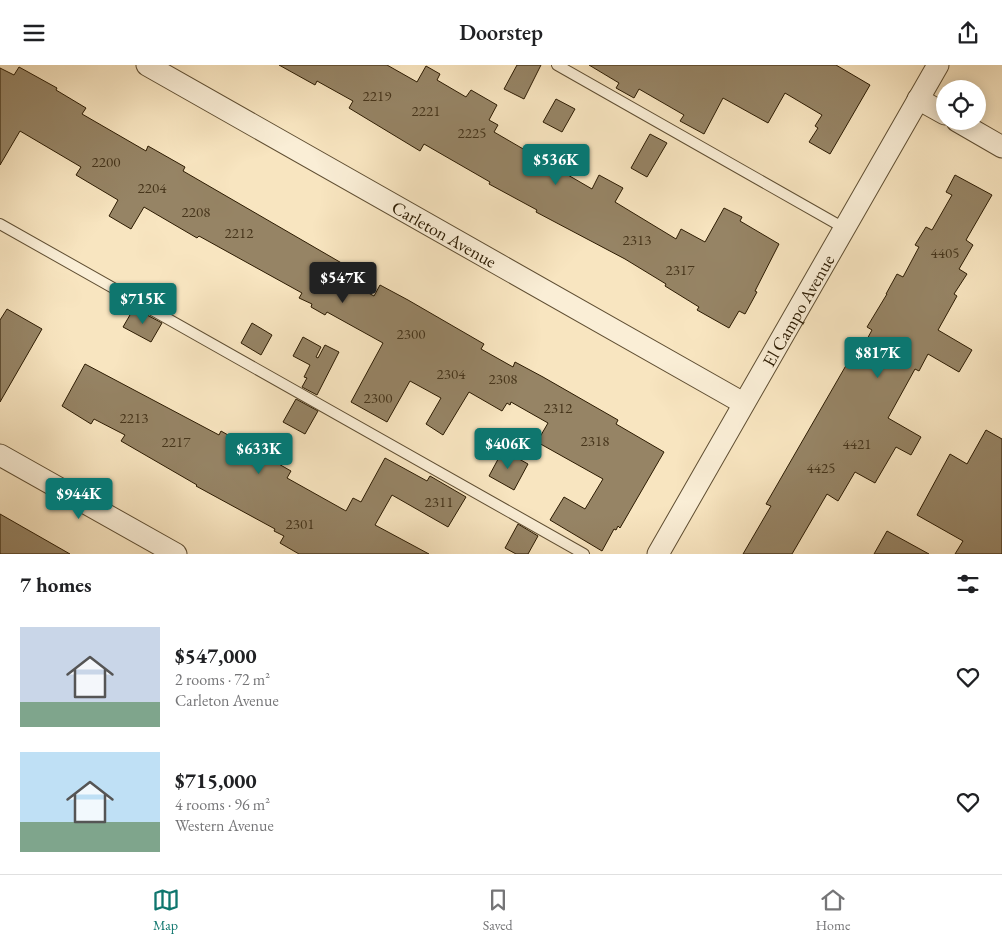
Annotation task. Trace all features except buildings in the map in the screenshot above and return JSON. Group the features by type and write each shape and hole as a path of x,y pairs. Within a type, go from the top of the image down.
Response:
{"street":[{"name":"Carleton Avenue","path":"146,65 744,403"},
{"name":"El Campo Avenue","path":"658,554 938,65"},
{"path":"918,99 936,109"},
{"path":"973,130 1002,147"},
{"path":"0,455 176,554"}],"lane":[{"path":"556,65 844,228"},
{"path":"0,224 584,554"}]}
